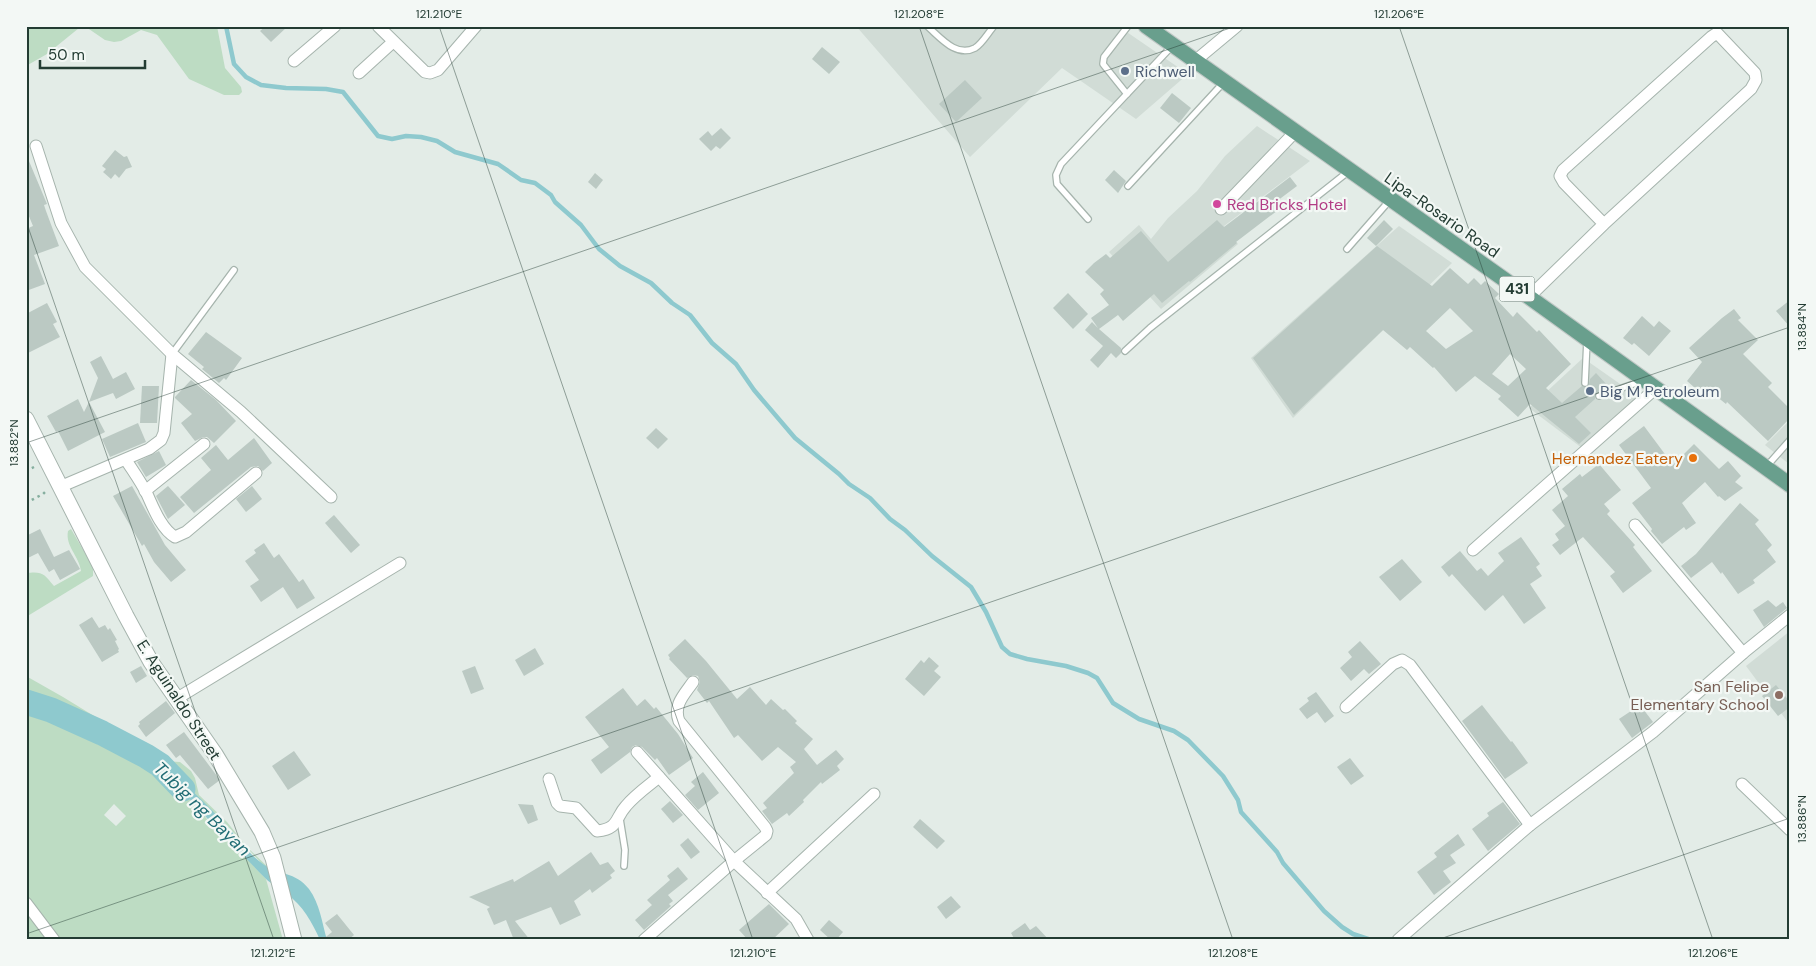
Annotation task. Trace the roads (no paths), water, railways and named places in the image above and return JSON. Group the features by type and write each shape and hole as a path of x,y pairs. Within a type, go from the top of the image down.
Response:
{"main road":[{"name":"Lipa-Rosario Road","path":"1146,26 1529,297 1790,485"}],"street":[{"path":"294,61 334,26"},
{"path":"378,26 425,72 430,73 438,70 474,27"},
{"path":"1195,61 1237,26"},
{"path":"1529,297 1604,224 1751,89 1756,80 1755,73 1717,33 1563,170 1560,176 1564,183 1604,224"},
{"path":"359,73 393,42"},
{"path":"1221,209 1295,132"},
{"path":"36,146 61,223 85,267 172,354 241,412 331,497"},
{"path":"62,486 126,460 154,446 163,436 172,354"},
{"path":"1473,550 1649,385"},
{"name":"E. Aguinaldo Street","path":"26,419 62,486 141,644 157,672 201,734 265,838 273,858 294,935"},
{"path":"145,490 204,444"},
{"path":"126,460 145,490 152,508 172,536 186,532 256,472"},
{"path":"1635,525 1743,653"},
{"path":"176,698 400,563"},
{"path":"1398,940 1530,825 1653,732 1743,653 1790,615"},
{"path":"1346,707 1393,664 1402,660 1410,665 1530,825"},
{"path":"644,940 734,860 766,835 767,831 679,721 676,714 677,705 693,682"},
{"path":"637,752 734,860 796,919 808,940"},
{"path":"549,779 557,803 560,806 576,808 597,831 605,830 620,818 624,807 659,777"},
{"path":"1742,784 1790,830"},
{"path":"768,893 874,794"},
{"path":"26,904 54,940"}],"lane":[{"path":"927,26 956,50 965,51 976,47 994,26"},
{"path":"1126,94 1103,64 1104,57 1128,26"},
{"path":"1088,219 1057,184 1056,175 1061,164 1173,46"},
{"path":"1128,186 1224,82"},
{"path":"1125,351 1163,317 1349,171"},
{"path":"1347,249 1390,200"},
{"path":"172,354 234,270"},
{"path":"1585,383 1588,340"},
{"path":"1599,396 1649,385"},
{"path":"1766,467 1790,440"},
{"path":"620,818 626,850 624,866"}],"water":[{"path":"160,765 201,799 257,860 269,868 293,876 304,883 316,901 327,940 320,940 298,904 265,878 198,809"}],"waterway":[{"path":"226,26 234,64 246,77 261,85 326,89 343,92 378,136 392,139 406,136 421,137 437,141 455,152 498,164 521,180 535,183 551,195 555,202 581,225 599,249 620,266 651,283 672,303 690,315 712,343 736,364 754,390 795,438 849,484 870,498 890,519 971,587 986,612 1002,647 1010,654 1066,666 1088,673 1097,678 1113,703 1139,719 1174,731 1188,740 1223,776 1238,800 1241,812 1277,852 1283,863 1324,911 1353,934 1371,940"},
{"name":"Tubig ng Bayan","path":"26,702 51,710 102,733 146,756 160,765 183,789"}],"place":[{"name":"Richwell","path":"1125,71"},
{"name":"Red Bricks Hotel","path":"1217,204"},
{"name":"Big M Petroleum","path":"1590,391"},
{"name":"Hernandez Eatery","path":"1693,458"},
{"name":"San Felipe Elementary School","path":"1779,695"}]}
